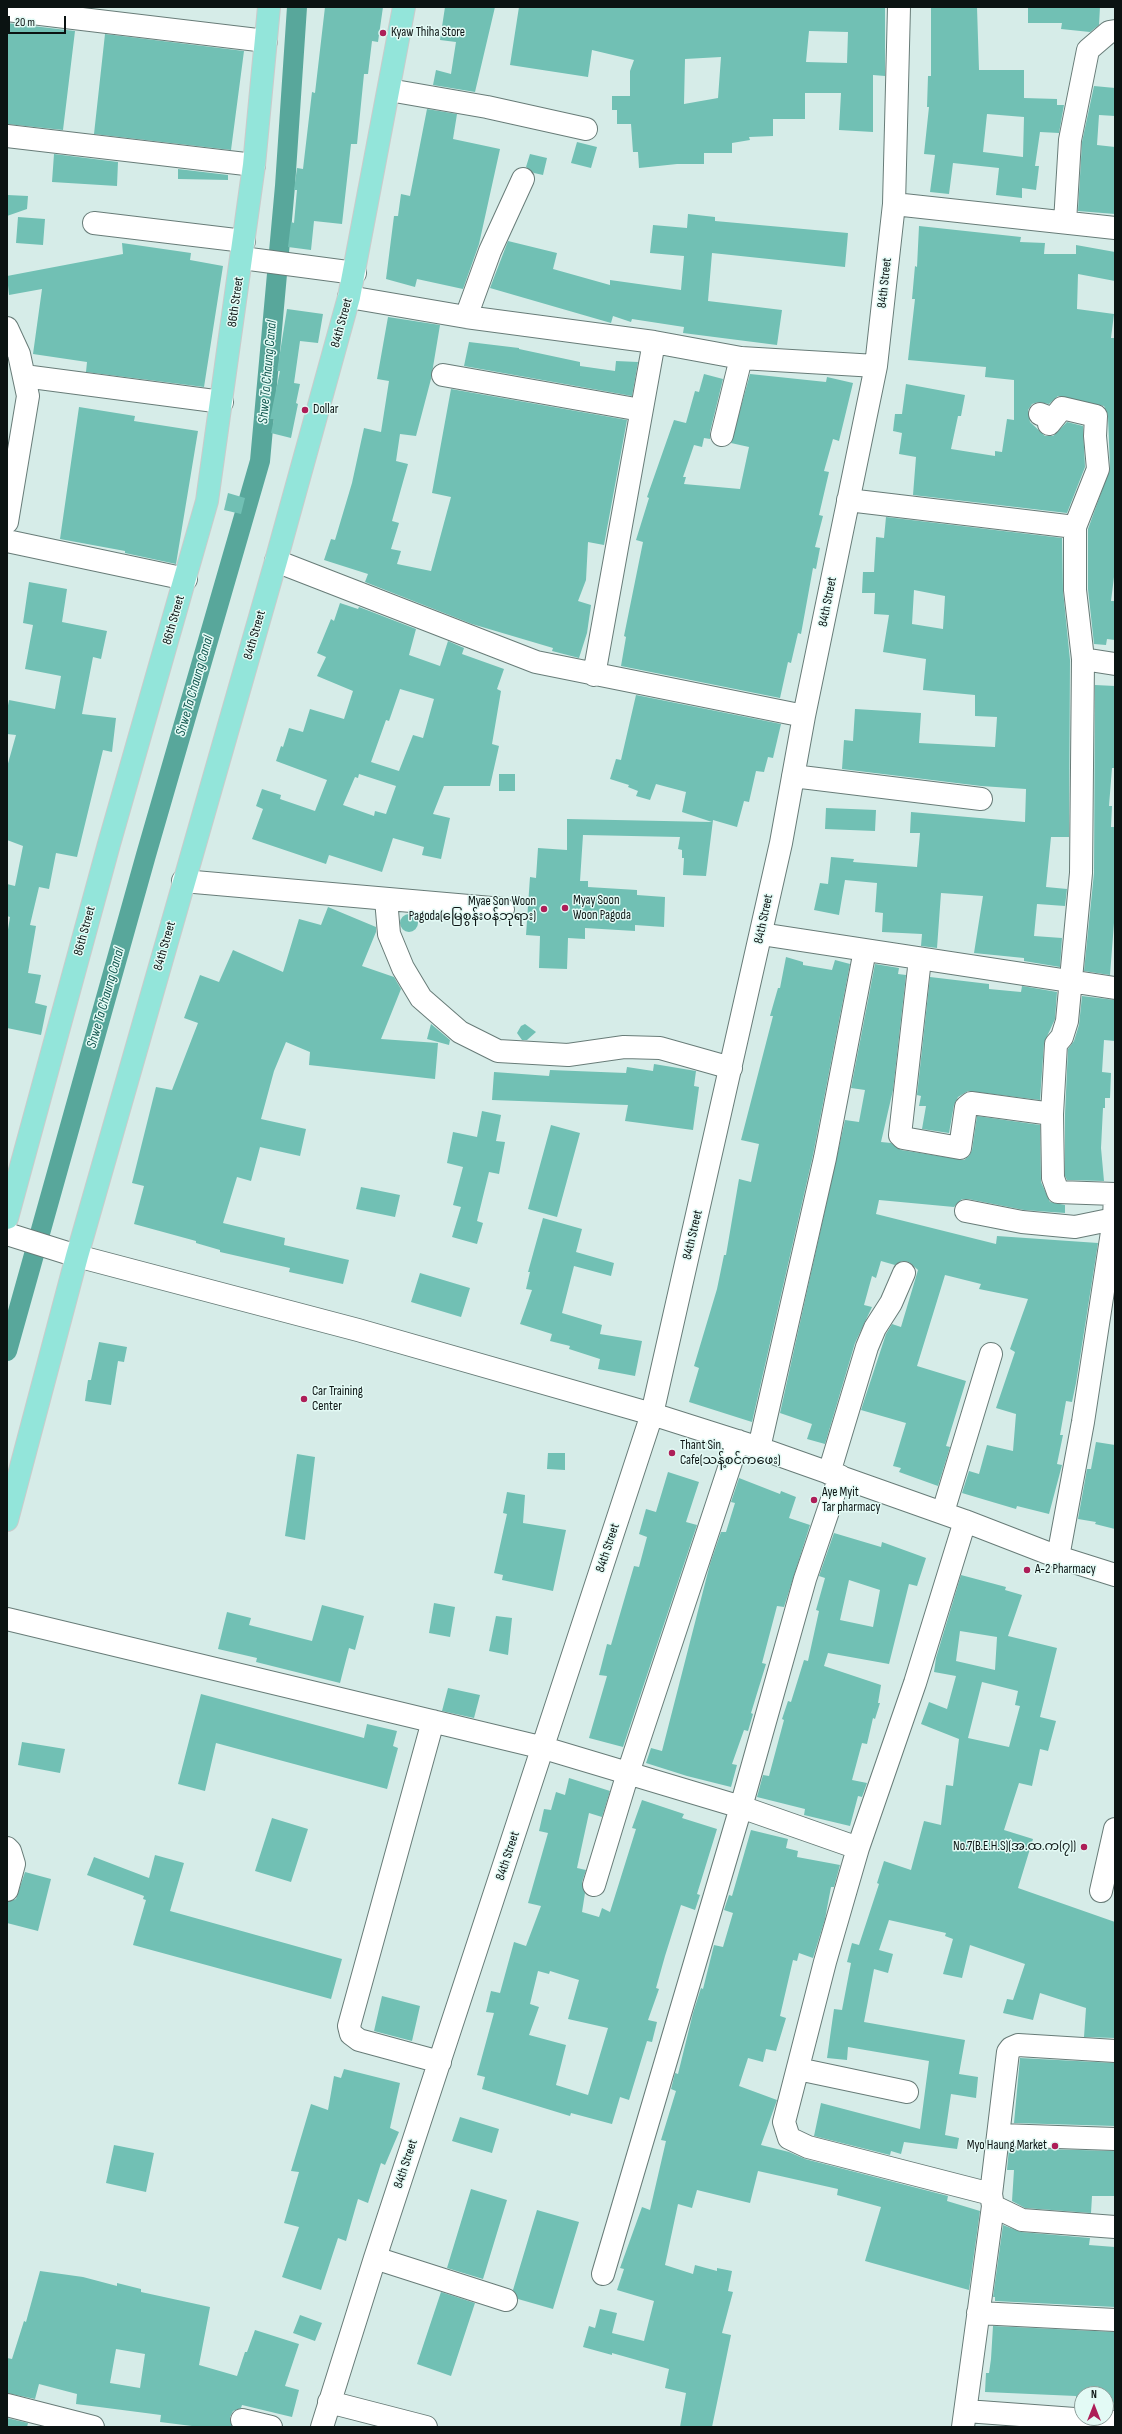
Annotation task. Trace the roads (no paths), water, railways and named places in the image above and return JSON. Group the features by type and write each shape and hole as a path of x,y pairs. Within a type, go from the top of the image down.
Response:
{"main road":[{"name":"86th Street","path":"7,1218 109,844 186,579 207,501 222,402 258,255 254,165 269,7"},
{"name":"84th Street","path":"7,1520 75,1255 276,561 349,297 355,273 404,7"}],"street":[{"name":"84th Street","path":"322,2427 375,2258 544,1748 652,1414 761,934 876,366 894,204 899,7"},
{"path":"7,10 266,42"},
{"path":"1065,222 1070,140 1088,50 1109,32 1115,31"},
{"path":"389,90 487,107 586,129"},
{"path":"7,136 254,165"},
{"path":"466,317 490,251 523,179"},
{"path":"894,204 1115,228"},
{"path":"94,223 355,273"},
{"path":"349,297 466,317 654,342 741,358 876,366"},
{"path":"7,328 19,354 28,396 7,522"},
{"path":"594,675 654,342"},
{"path":"722,435 741,358"},
{"path":"443,375 641,410"},
{"path":"24,376 222,402"},
{"path":"1040,414 1048,417 1049,424 1062,408 1096,416 1095,436 1098,469 1075,527 1075,590 1083,659 1081,873 1067,1021 1062,1037 1056,1044 1052,1114 1052,1178 1058,1192 1115,1203"},
{"path":"848,500 1075,527"},
{"path":"7,541 186,579"},
{"path":"276,561 536,662 594,675 804,716"},
{"path":"1083,659 1115,664"},
{"path":"793,776 981,799"},
{"path":"183,881 503,909"},
{"path":"386,899 389,934 403,968 421,998 460,1032 498,1052 568,1055 624,1047 660,1048 731,1068"},
{"path":"761,934 1115,988"},
{"path":"760,1448 825,1158 865,950"},
{"path":"920,959 900,1135 903,1138 960,1148 966,1107 971,1103 1052,1114"},
{"path":"966,1211 1022,1222 1075,1227 1115,1203"},
{"path":"1058,1557 1083,1422 1115,1203"},
{"path":"7,1234 75,1255 350,1328 652,1414 760,1448 835,1474 965,1520 1058,1557 1115,1575"},
{"path":"604,2274 741,1807 835,1474 867,1347 875,1328 891,1303 904,1273"},
{"path":"943,1512 991,1354"},
{"path":"594,1885 628,1773 738,1441"},
{"path":"965,1520 915,1683 858,1848 825,1962 784,2122 789,2138 808,2148 992,2200 1022,2220 1050,2224 1115,2227"},
{"path":"7,1619 544,1748 741,1807 858,1848"},
{"path":"433,1721 349,2026 351,2034 359,2040 440,2062"},
{"path":"1101,1891 1115,1829"},
{"path":"7,1848 10,1851 14,1864 7,1890"},
{"path":"1115,2051 1018,2045 1011,2048 1007,2058 1000,2135 964,2419 1115,2422"},
{"path":"798,2068 907,2092"},
{"path":"1000,2135 1115,2139"},
{"path":"375,2258 506,2300"},
{"path":"978,2313 1115,2320"},
{"path":"329,2402 426,2427"},
{"path":"7,2405 59,2423 94,2427"},
{"path":"242,2420 271,2427"}],"waterway":[{"name":"Shwe Ta Chaung Canal","path":"7,1351 146,855 260,461 285,186 297,7"}],"place":[{"name":"Kyaw Thiha Store","path":"383,33"},
{"name":"Dollar","path":"305,410"},
{"name":"Myay Soon Woon Pagoda","path":"565,908"},
{"name":"Myae Son Woon Pagoda(မြေစွန်း၀န်ဘုရား)","path":"544,909"},
{"name":"Car Training Center","path":"304,1399"},
{"name":"Thant Sin Cafe(သန့်စင်ကဖေး)","path":"672,1453"},
{"name":"Aye Myit Tar pharmacy","path":"814,1500"},
{"name":"A-2 Pharmacy","path":"1027,1570"},
{"name":"No.7(B.E.H.S)(အ.ထ.က(၇))","path":"1084,1847"},
{"name":"Myo Haung Market","path":"1055,2146"}]}
